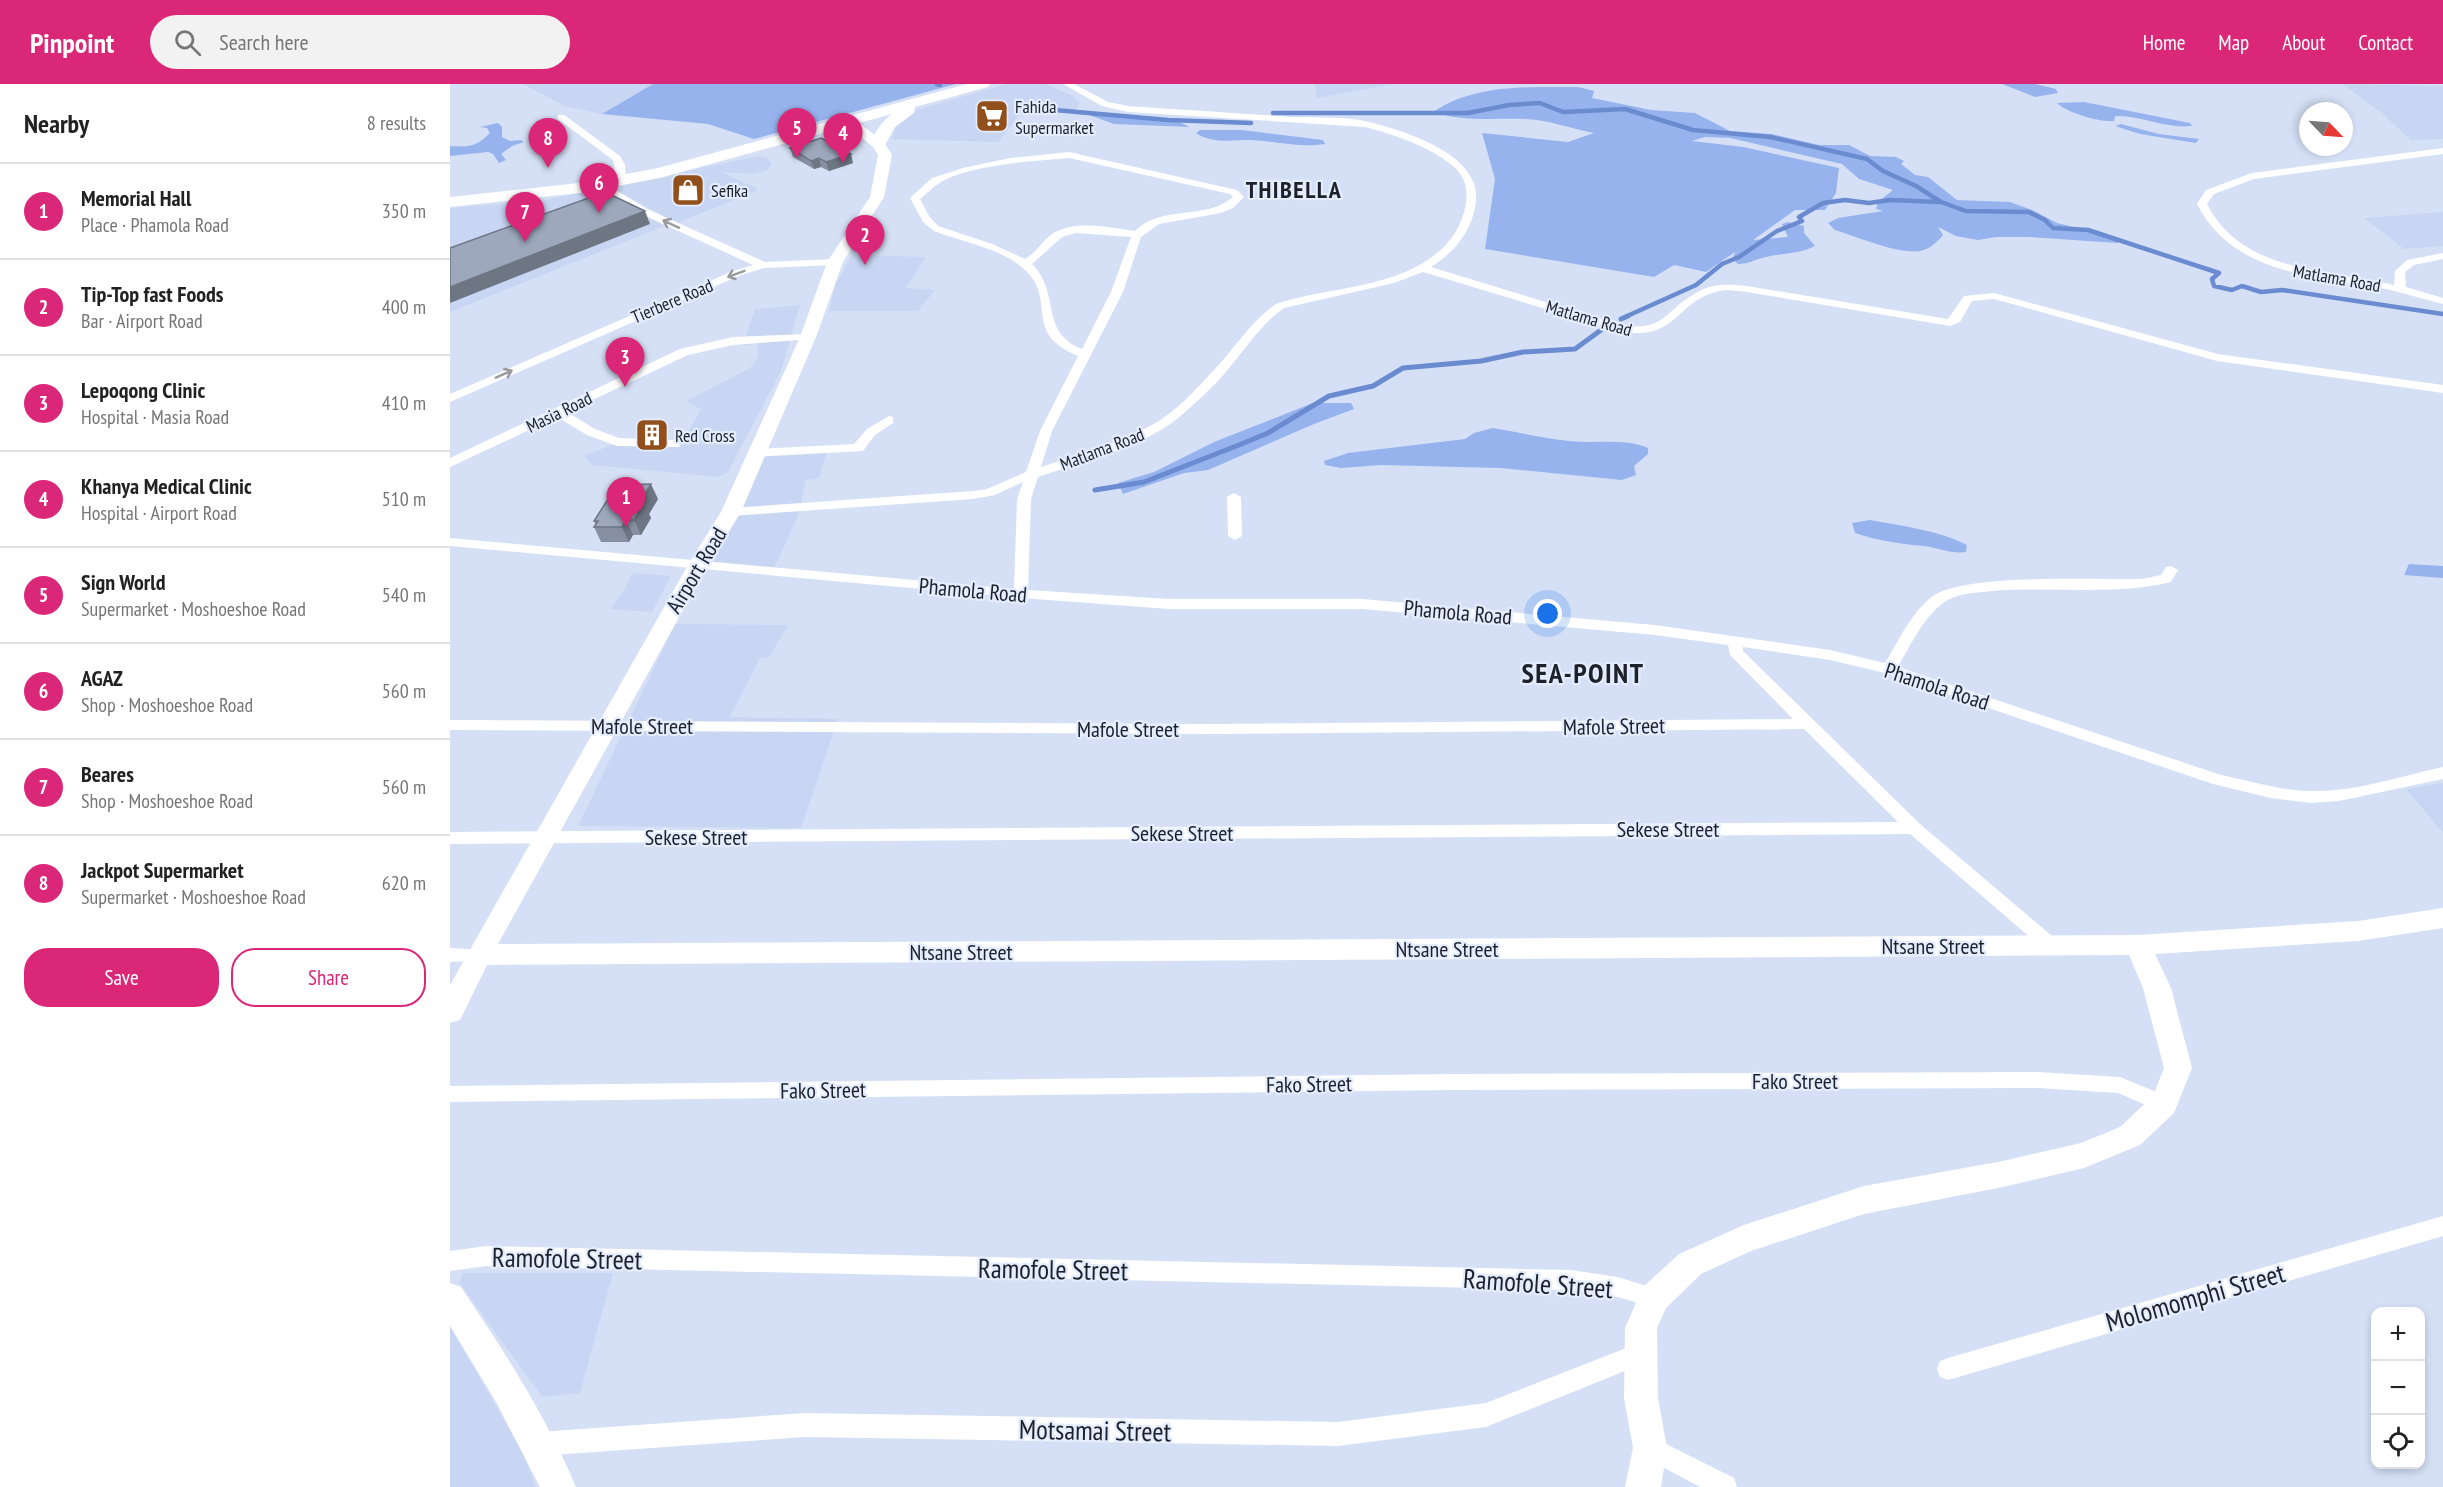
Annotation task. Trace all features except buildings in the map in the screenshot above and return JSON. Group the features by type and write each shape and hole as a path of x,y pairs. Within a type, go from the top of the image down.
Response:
{"main road":[{"path":"450,201 614,182 716,159 983,84"},
{"path":"878,144 882,129 893,118 928,99"}],"street":[{"name":"Matlama Road","path":"731,512 973,495 1034,475 1158,427 1187,404 1218,373 1266,316 1281,306 1399,278 1422,268 1457,239 1468,224 1472,188 1460,168 1446,156 1404,134 1366,124 1128,109 1105,104 1067,84"},
{"path":"561,117 619,160 610,191 643,211 763,265"},
{"path":"851,121 878,144"},
{"name":"Airport Road","path":"450,1012 479,955 698,565 731,512 808,337 836,262 877,197 885,155 878,144"},
{"name":"Matlama Road","path":"2443,151 2280,171 2229,183 2210,192 2202,204 2232,241 2247,254 2296,271 2400,289 2400,271 2411,261 2443,256"},
{"path":"1021,594 1024,499 1034,475 1046,431 1118,291 1132,246 1138,235 1143,228 1156,222 1215,212 1239,197 1233,192 1069,155 1010,161 966,170 936,180 915,198 920,210 933,227 1008,254 1026,263 1036,276 1047,303 1046,319 1051,333 1075,351 1085,354"},
{"path":"1026,263 1041,254 1057,236 1070,231 1101,230 1138,235"},
{"name":"Tierbere Road","path":"450,398 737,273 763,265 836,262"},
{"name":"Matlama Road","path":"1422,268 1619,328 1640,332 1652,331 1706,292 1717,288 1747,289 1950,323 1956,320 1968,298 1994,296 2217,357 2443,388"},
{"path":"2400,289 2443,301"},
{"name":"Masia Road","path":"450,463 684,352 733,341 808,337"},
{"path":"558,412 591,432 617,442 674,444"},
{"path":"755,453 858,448 871,432 890,420"},
{"path":"1234,497 1235,536"},
{"name":"Phamola Road","path":"450,542 1021,594 1169,604 1386,606 1572,621 1830,655 1889,669 2219,780 2305,797 2326,797 2443,773"},
{"path":"1889,669 1901,648 1938,599 1955,592 1982,587 2142,584 2166,579 2171,570"},
{"path":"1735,642 1735,652 1914,828 2052,946"},
{"name":"Mafole Street","path":"450,725 1230,729 1806,724"},
{"name":"Sekese Street","path":"450,838 1914,828"},
{"name":"Ntsane Street","path":"450,955 2138,945 2358,931 2443,918"},
{"path":"1643,1487 1650,1448 1641,1398 1639,1353 1641,1328 1654,1298 1690,1264 1744,1239 1864,1200 2003,1174 2084,1155 2130,1136 2164,1104 2178,1068 2157,988 2138,945"},
{"name":"Fako Street","path":"450,1094 1454,1082 2038,1080 2120,1085 2164,1104"},
{"name":"Molomomphi Street","path":"1948,1369 2443,1226"},
{"name":"Ramofole Street","path":"450,1261 486,1256 1571,1280 1618,1287 1654,1298"},
{"path":"450,1298 486,1352 538,1444 558,1487"},
{"name":"Motsamai Street","path":"538,1444 805,1425 1338,1434 1486,1415 1639,1353"},
{"path":"1650,1448 1725,1487"}],"shaded area":[{"path":"523,84 653,84 602,114 565,106"},
{"path":"653,84 956,84 754,139 708,124 602,114"},
{"path":"1007,84 1045,84 1073,96 1080,103 1073,113 1021,112 999,142 892,139 897,123 916,110"},
{"path":"1315,84 1392,84 1317,98"},
{"path":"2002,84 2035,84 2056,89 2058,93 2035,97"},
{"path":"2343,84 2443,86 2443,139 2411,140 2380,112"},
{"path":"1578,87 1594,91 1592,98 1651,110 1695,113 1730,131 1771,134 1819,145 1849,145 1870,156 1896,157 1904,161 1901,164 1915,175 1928,177 1957,200 2010,202 2057,223 2118,238 2118,243 2030,237 1996,237 1978,240 1956,236 1938,227 1943,235 1927,249 1911,251 1890,248 1835,230 1828,223 1838,218 1883,211 1876,209 1878,202 1893,190 1859,179 1842,164 1730,138 1705,137 1692,141 1743,147 1839,168 1836,193 1825,210 1795,210 1753,240 1788,237 1782,224 1788,222 1804,226 1804,233 1815,246 1803,251 1766,257 1742,264 1738,264 1733,259 1735,252 1706,272 1674,265 1654,277 1485,249 1495,179 1482,133 1568,142 1594,133 1535,120 1468,118 1433,112 1466,96 1484,92 1502,89"},
{"path":"2084,102 2190,123 2192,126 2172,126 2125,116 2115,116 2114,121 2092,119 2057,103"},
{"path":"1089,112 1158,118 1182,123 1189,127 1114,124 1086,114"},
{"path":"498,123 502,127 502,137 510,141 524,142 512,146 501,154 506,160 499,163 493,154 488,152 450,156 450,146 476,144 490,133 487,128 480,127"},
{"path":"2121,124 2159,134 2199,139 2196,143 2140,134 2115,126"},
{"path":"1200,130 1242,130 1323,140 1325,144 1216,140 1196,133"},
{"name":"Sefika","path":"759,156 768,158 772,164 766,171 752,174 722,172 756,188 756,191 677,223 620,192 620,187 632,182"},
{"path":"597,189 664,226 450,312 450,208 546,200"},
{"path":"2443,212 2443,246 2404,249 2364,218"},
{"path":"852,255 926,257 905,288 935,290 918,311 829,311 835,285"},
{"path":"800,305 781,371 728,472 719,477 592,465 585,456 611,445 680,447 701,409 686,401 750,368 759,356 757,344 743,345 755,309"},
{"path":"1313,403 1351,403 1354,409 1208,470 1184,473 1123,494 1118,483 1154,472 1214,442"},
{"path":"1493,428 1560,440 1630,443 1648,448 1648,454 1634,466 1636,475 1622,480 1500,468 1381,465 1341,468 1325,465 1324,461 1348,453 1465,439 1474,433"},
{"path":"827,452 819,478 806,480 798,516 774,568 713,562 737,518 764,456"},
{"path":"1870,520 1919,529 1956,540 1967,545 1966,552 1950,552 1890,542 1855,533 1852,523"},
{"path":"2409,564 2443,566 2443,578 2404,575"},
{"path":"632,573 671,576 652,612 611,609"},
{"path":"675,624 788,625 769,657 760,658 730,717 838,719 801,828 578,826"},
{"path":"2443,783 2443,833 2406,789"},
{"path":"463,1273 613,1273 580,1393 542,1397 459,1282"},
{"path":"450,1326 523,1453 536,1487 450,1487"}],"waterway":[{"path":"1273,113 1468,113 1509,105 1540,103 1563,112 1625,109 1693,130 1770,137 1867,159 1883,171 1916,186 1941,202 1966,211 2029,212 2045,220 2053,228 2088,230 2219,273 2212,279 2214,286 2232,290 2242,286 2261,292 2282,290 2443,314"},
{"path":"1032,108 1168,120 1251,123"},
{"path":"1625,317 1696,285 1722,264 1739,257 1777,231 1802,221 1799,217 1823,203 1845,200 1869,203 1890,200 1939,202"},
{"path":"1621,319 1628,316"},
{"path":"1095,490 1144,482 1239,445 1268,433 1329,396 1373,386 1403,368 1481,361 1523,352 1575,349 1601,330"}],"place":[{"name":"Fahida Supermarket","path":"992,116"},
{"name":"Sign World","path":"797,158"},
{"name":"Khanya Medical Clinic","path":"843,163"},
{"name":"Jackpot Supermarket","path":"548,168"},
{"name":"Sefika","path":"688,190"},
{"name":"AGAZ","path":"599,213"},
{"name":"Beares","path":"525,242"},
{"name":"Tip-Top fast Foods","path":"865,265"},
{"name":"Lepoqong Clinic","path":"625,387"},
{"name":"Red Cross","path":"652,435"},
{"name":"Memorial Hall","path":"626,527"}],"district":[{"name":"THIBELLA","path":"1294,189"},
{"name":"SEA-POINT","path":"1583,672"}]}
